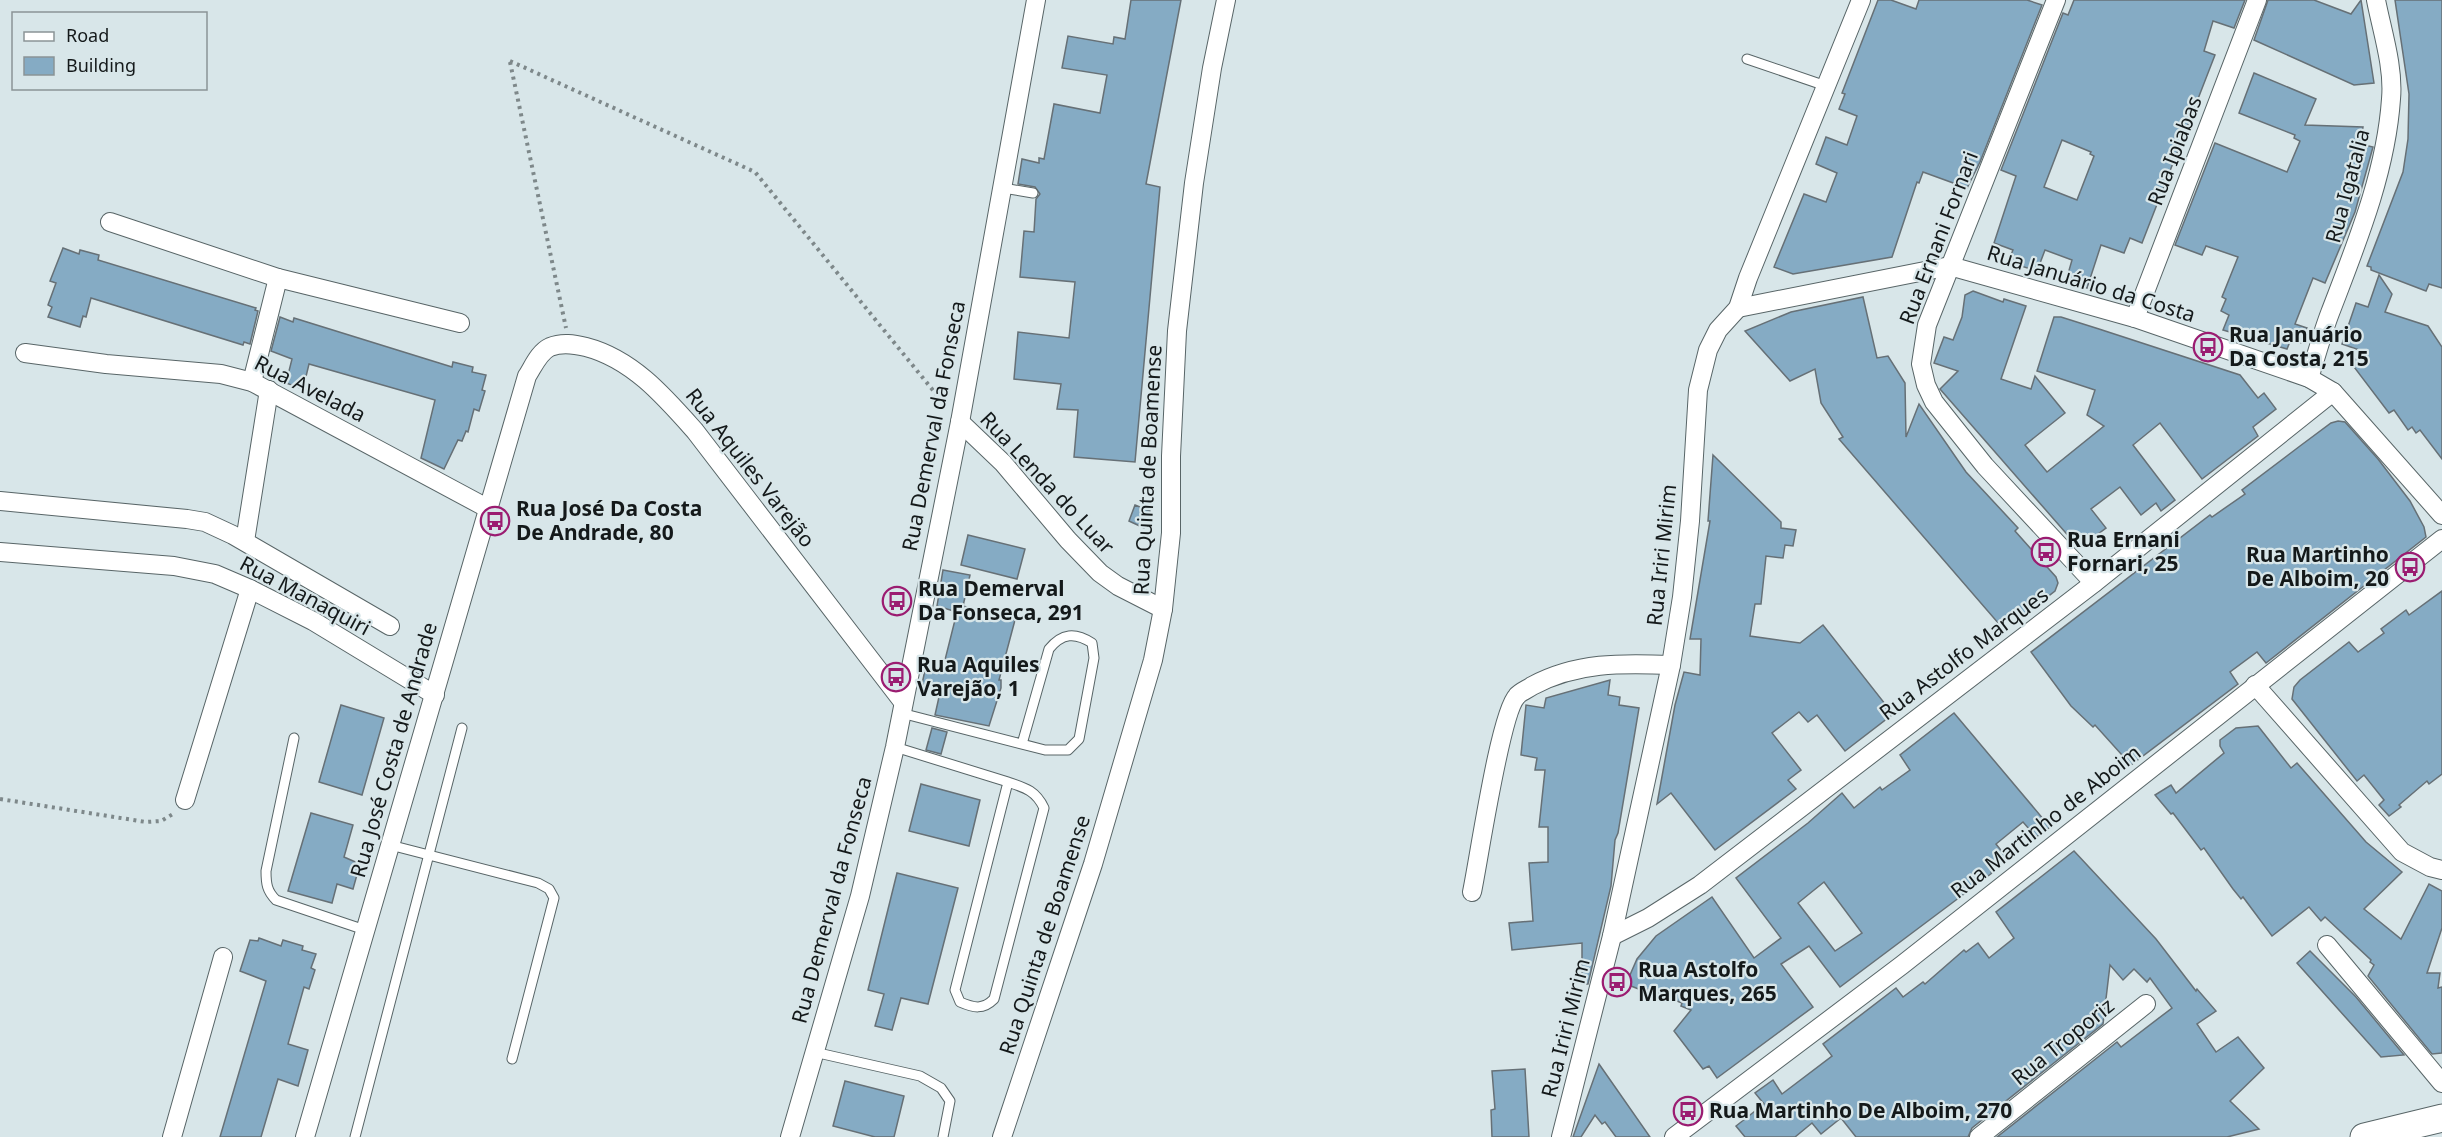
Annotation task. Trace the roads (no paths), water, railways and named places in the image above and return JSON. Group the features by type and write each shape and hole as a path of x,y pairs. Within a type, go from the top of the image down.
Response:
{"main road":[{"path":"2364,1137 2442,1118"}],"street":[{"name":"Rua Demerval da Fonseca","path":"790,1137 860,896 895,747 960,422 1036,0"},
{"name":"Rua Quinta de Boamense","path":"1002,1137 1093,864 1150,669 1163,609 1170,542 1171,456 1177,331 1194,183 1212,68 1226,0"},
{"name":"Rua Iriri Mirim","path":"1561,1137 1612,936 1671,665 1682,597 1690,521 1698,390 1708,350 1718,330 1738,308 1748,278 1861,0"},
{"name":"Rua Ernani Fornari","path":"2056,0 1927,325 1921,364 1926,385 1934,402 1985,466 2094,583"},
{"name":"Rua Ipiabas","path":"2135,318 2257,0"},
{"name":"Rua Igatalia","path":"2309,378 2329,316 2356,247 2385,146 2392,97 2388,58 2376,0"},
{"path":"110,222 278,278 460,323"},
{"name":"Rua Januário da Costa","path":"1738,308 1950,266 2135,318 2309,378 2333,392 2442,515"},
{"path":"252,382 278,278"},
{"name":"Rua Aquiles Varejão","path":"527,376 538,358 549,348 570,343 618,358 658,390 695,431 902,708"},
{"name":"Rua Avelada","path":"26,353 106,364 221,375 252,382 487,508"},
{"name":"Rua José Costa de Andrade","path":"305,1137 527,376"},
{"path":"245,541 268,390"},
{"name":"Rua Astolfo Marques","path":"1612,936 1648,918 1700,885 2094,583 2333,392"},
{"name":"Rua Lenda do Luar","path":"960,422 1004,463 1068,540 1100,573 1118,586 1163,609"},
{"path":"0,501 205,522 245,541 390,626"},
{"name":"Rua Martinho de Aboim","path":"1674,1137 1902,965 2442,539"},
{"name":"Rua Manaquiri","path":"0,552 174,566 215,574 312,621 435,695"},
{"path":"185,800 250,589"},
{"path":"1472,892 1501,738 1508,710 1517,695 1549,677 1588,666 1623,663 1671,665"},
{"path":"2255,685 2402,852 2430,867 2442,870"},
{"path":"2327,945 2442,1083"},
{"path":"172,1137 223,957"},
{"name":"Rua Troporiz","path":"1979,1137 2146,1004"}],"lane":[{"path":"1747,59 1826,86"},
{"path":"1003,188 1033,193"},
{"path":"902,708 1022,744 1045,750 1068,750 1079,738 1094,658 1092,643 1082,636 1069,634 1056,640 1049,649 1022,744"},
{"path":"355,1137 462,728"},
{"path":"294,738 266,871 266,885 269,893 276,900 365,930"},
{"path":"895,747 1031,789 1039,796 1044,808 994,999 987,1006 979,1008 960,1002 955,990 1008,782"},
{"path":"390,845 538,883 549,889 554,898 512,1059"},
{"path":"814,1052 920,1076 941,1088 950,1101 943,1137"}],"place":[{"name":"Rua Januário Da Costa, 215","path":"2208,347"},
{"name":"Rua José Da Costa De Andrade, 80","path":"495,521"},
{"name":"Rua Ernani Fornari, 25","path":"2046,552"},
{"name":"Rua Martinho De Alboim, 20","path":"2410,567"},
{"name":"Rua Demerval Da Fonseca, 291","path":"897,601"},
{"name":"Rua Aquiles Varejão, 1","path":"896,677"},
{"name":"Rua Astolfo Marques, 265","path":"1617,982"},
{"name":"Rua Martinho De Alboim, 270","path":"1688,1111"}]}
